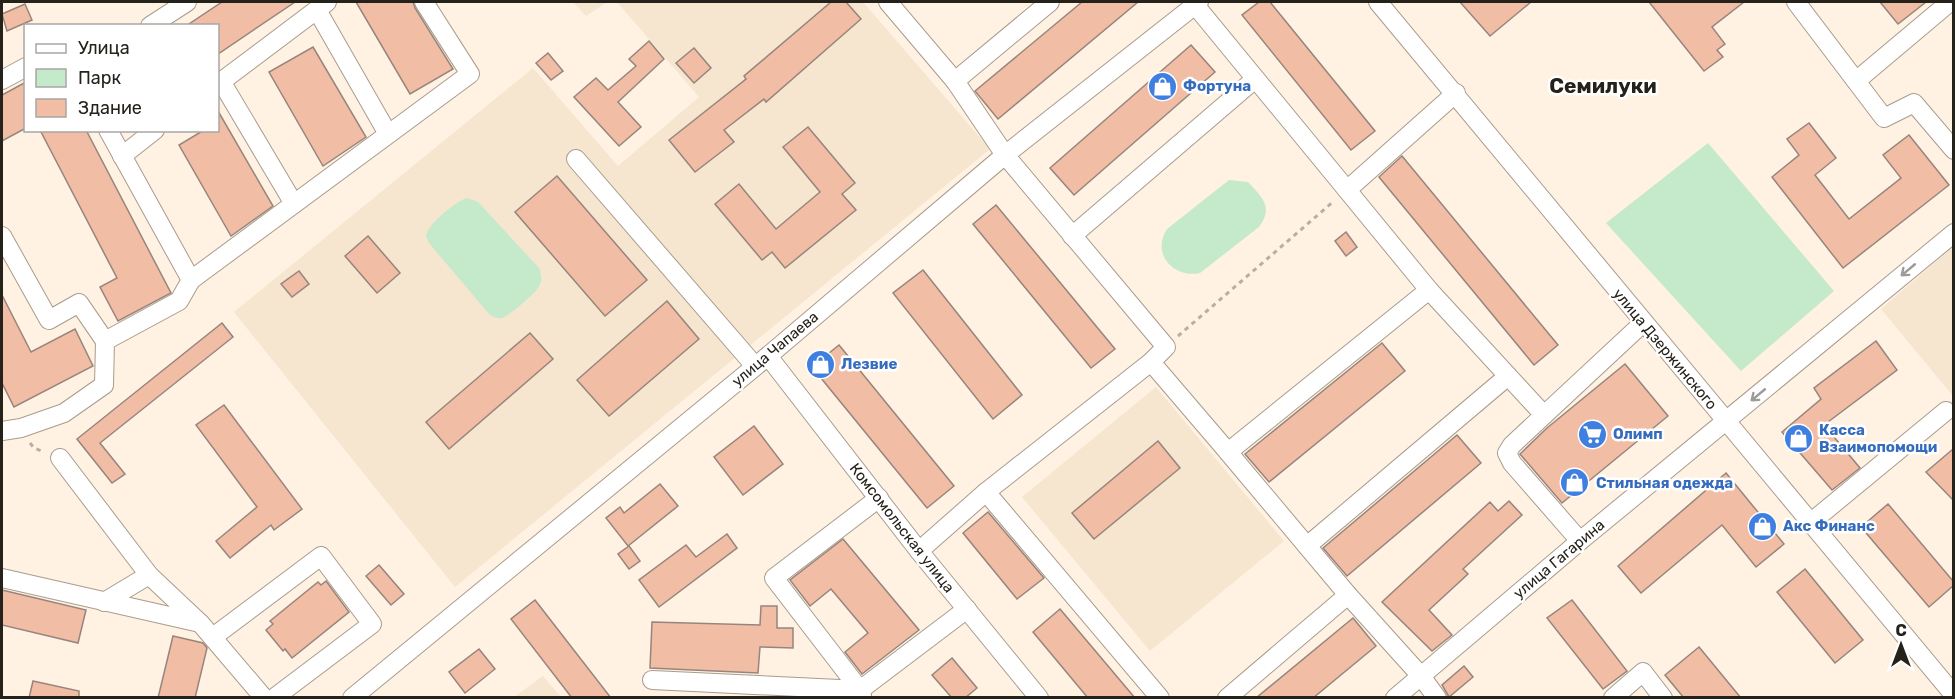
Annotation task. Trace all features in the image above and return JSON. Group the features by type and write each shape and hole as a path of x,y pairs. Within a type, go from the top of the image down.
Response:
{"street":[{"path":"153,24 187,2"},
{"path":"105,341 179,301 191,280 470,74 424,2"},
{"path":"888,2 955,81 1005,155 1166,347 1151,362 986,492 920,551"},
{"path":"955,81 1050,2"},
{"name":"улица Дзержинского","path":"1378,2 1456,93 1643,323 1953,695"},
{"path":"1796,2 1884,118 1914,103 1953,150"},
{"path":"1856,81 1950,2"},
{"path":"1197,3 1254,80 1429,290 1544,415"},
{"name":"улица Чапаева","path":"352,698 762,361 1005,155 1197,3"},
{"path":"294,204 219,82 322,6 388,134"},
{"path":"2,80 24,68"},
{"path":"1072,236 1254,80"},
{"path":"1347,190 1456,93"},
{"path":"109,132 191,280"},
{"path":"122,156 152,132"},
{"name":"Комсомольская улица","path":"576,159 762,361 879,498 1039,698"},
{"name":"улица Гагарина","path":"1395,698 1580,541 1953,233"},
{"path":"2,236 49,320 79,303 105,341 104,385 64,413 21,428 2,431"},
{"path":"1228,452 1429,290"},
{"path":"1580,541 1512,463 1507,453 1512,445 1643,323"},
{"path":"1151,362 1348,595 1421,676 1437,698"},
{"path":"1307,546 1508,376"},
{"path":"1809,524 1946,411"},
{"path":"60,458 149,575 207,631 264,698"},
{"path":"986,492 1160,698"},
{"path":"861,694 774,578 879,498"},
{"path":"2,579 104,602 207,631 321,556 372,624 274,698"},
{"path":"104,602 149,575"},
{"path":"1227,698 1348,595"},
{"path":"652,680 861,694 967,609"},
{"path":"1613,698 1643,672 1663,698"}],"path":[{"path":"1166,347 1347,190"},
{"path":"21,428 34,448 60,458"}],"shaded area":[{"path":"573,2 607,2 586,16"},
{"path":"617,2 863,2 990,149 455,587 234,312 533,68 618,166 699,97"},
{"path":"1953,247 1953,396 1881,309"},
{"path":"1156,387 1284,541 1150,651 1022,497"},
{"path":"543,676 561,697 514,697"}],"green space":[{"path":"1708,143 1834,291 1741,371 1606,223"},
{"path":"1229,180 1248,182 1262,198 1266,214 1259,227 1200,273 1190,274 1173,268 1163,255 1163,238 1167,229"},
{"path":"467,198 478,202 539,268 541,282 537,289 516,309 502,318 495,318 489,314 429,243 426,236 431,226 443,214"}],"building":[{"path":"222,2 295,2 219,53 219,24 189,24"},
{"path":"356,2 413,2 453,69 410,94"},
{"path":"831,2 846,2 861,19 766,102 764,99 724,130 734,142 695,172 669,140 746,79 744,76"},
{"path":"1082,2 1138,2 998,119 975,91"},
{"path":"1259,2 1270,2 1375,131 1351,150 1242,15"},
{"path":"1460,2 1531,2 1490,36"},
{"path":"1649,2 1744,2 1712,27 1725,44 1717,50 1723,57 1704,71"},
{"path":"1880,2 1926,2 1898,24"},
{"path":"25,4 32,20 7,31 2,14"},
{"path":"649,41 664,59 618,102 641,127 619,146 574,97 596,78 608,90 636,66 629,59"},
{"path":"1191,45 1215,72 1074,195 1050,168"},
{"path":"313,47 366,137 323,166 269,72"},
{"path":"694,48 711,68 694,83 676,63"},
{"path":"548,53 563,71 551,80 536,63"},
{"path":"24,83 24,129 2,141 2,95"},
{"path":"219,113 273,206 231,236 179,145 201,132 219,132"},
{"path":"1809,123 1836,158 1815,175 1849,219 1901,178 1883,155 1909,135 1949,185 1843,268 1772,177 1799,155 1787,139"},
{"path":"808,127 855,183 842,194 856,210 785,268 772,252 762,260 715,204 739,184 776,229 820,192 783,147"},
{"path":"41,132 87,132 171,293 118,321 100,287 117,278"},
{"path":"1402,156 1558,345 1534,365 1379,177"},
{"path":"557,176 647,280 605,316 515,212"},
{"path":"996,205 1115,349 1091,368 973,224"},
{"path":"1346,232 1357,247 1346,256 1335,241"},
{"path":"368,236 400,273 377,293 345,256"},
{"path":"923,270 1022,395 993,419 893,293"},
{"path":"299,271 309,284 292,297 281,284"},
{"path":"2,295 31,352 75,329 93,366 14,407 2,383"},
{"path":"667,301 699,339 609,416 577,380"},
{"path":"222,323 233,337 100,443 125,474 112,483 77,439"},
{"path":"530,333 553,359 449,449 426,422"},
{"path":"1876,341 1897,370 1824,425 1860,468 1832,490 1782,432 1821,399 1814,388"},
{"path":"1382,343 1405,371 1269,482 1245,454"},
{"path":"839,345 954,486 927,508 812,367"},
{"name":"Олимп","path":"1625,364 1668,416 1562,503 1520,454 1547,428"},
{"path":"224,405 302,509 274,530 271,525 230,558 216,541 257,507 196,425"},
{"path":"754,426 783,464 743,495 714,457"},
{"path":"1457,435 1481,463 1347,576 1323,548"},
{"path":"1158,441 1180,468 1094,539 1072,513"},
{"path":"1953,449 1953,500 1926,472"},
{"path":"1726,473 1784,544 1756,567 1722,525 1641,593 1618,566"},
{"path":"660,484 678,506 628,546 606,518 620,507 624,513"},
{"path":"1509,501 1522,515 1463,569 1468,574 1429,610 1452,635 1432,651 1382,602 1490,502 1498,511"},
{"path":"1888,504 1953,581 1953,586 1929,607 1861,527"},
{"path":"988,512 1044,578 1017,599 963,533"},
{"path":"727,534 737,548 659,607 639,580 686,545 696,557"},
{"path":"843,539 919,630 862,674 845,652 868,633 831,589 810,606 790,580"},
{"path":"629,546 640,561 629,569 618,554"},
{"path":"379,565 404,594 391,605 366,576"},
{"path":"1805,569 1863,640 1835,663 1777,592"},
{"path":"326,581 349,612 292,658 285,649 283,651 266,630 273,624 270,621 318,582 321,585"},
{"path":"2,590 86,610 78,643 2,625"},
{"path":"535,600 611,698 572,698 511,619"},
{"path":"1572,600 1627,671 1603,689 1547,618"},
{"path":"761,606 777,606 777,628 793,628 793,648 760,647 758,673 650,668 652,622 760,625"},
{"path":"1060,609 1135,698 1088,698 1033,632"},
{"path":"1353,618 1376,646 1313,698 1256,698"},
{"path":"173,636 203,643 207,648 195,698 158,698"},
{"path":"1699,647 1741,698 1684,698 1665,675"},
{"path":"479,649 495,669 465,693 449,672"},
{"path":"952,658 977,688 965,698 952,698 932,675"},
{"path":"1464,666 1473,677 1449,697 1442,685"},
{"path":"33,681 79,691 79,698 29,698"}],"place":[{"name":"Фортуна","path":"1162,86"},
{"name":"Лезвие","path":"820,364"},
{"name":"Олимп","path":"1592,434"},
{"name":"Касса Взаимопомощи","path":"1798,439"},
{"name":"Стильная одежда","path":"1575,483"},
{"name":"Акс Финанс","path":"1762,526"}],"district":[{"name":"Семилуки","path":"1603,85"}]}
